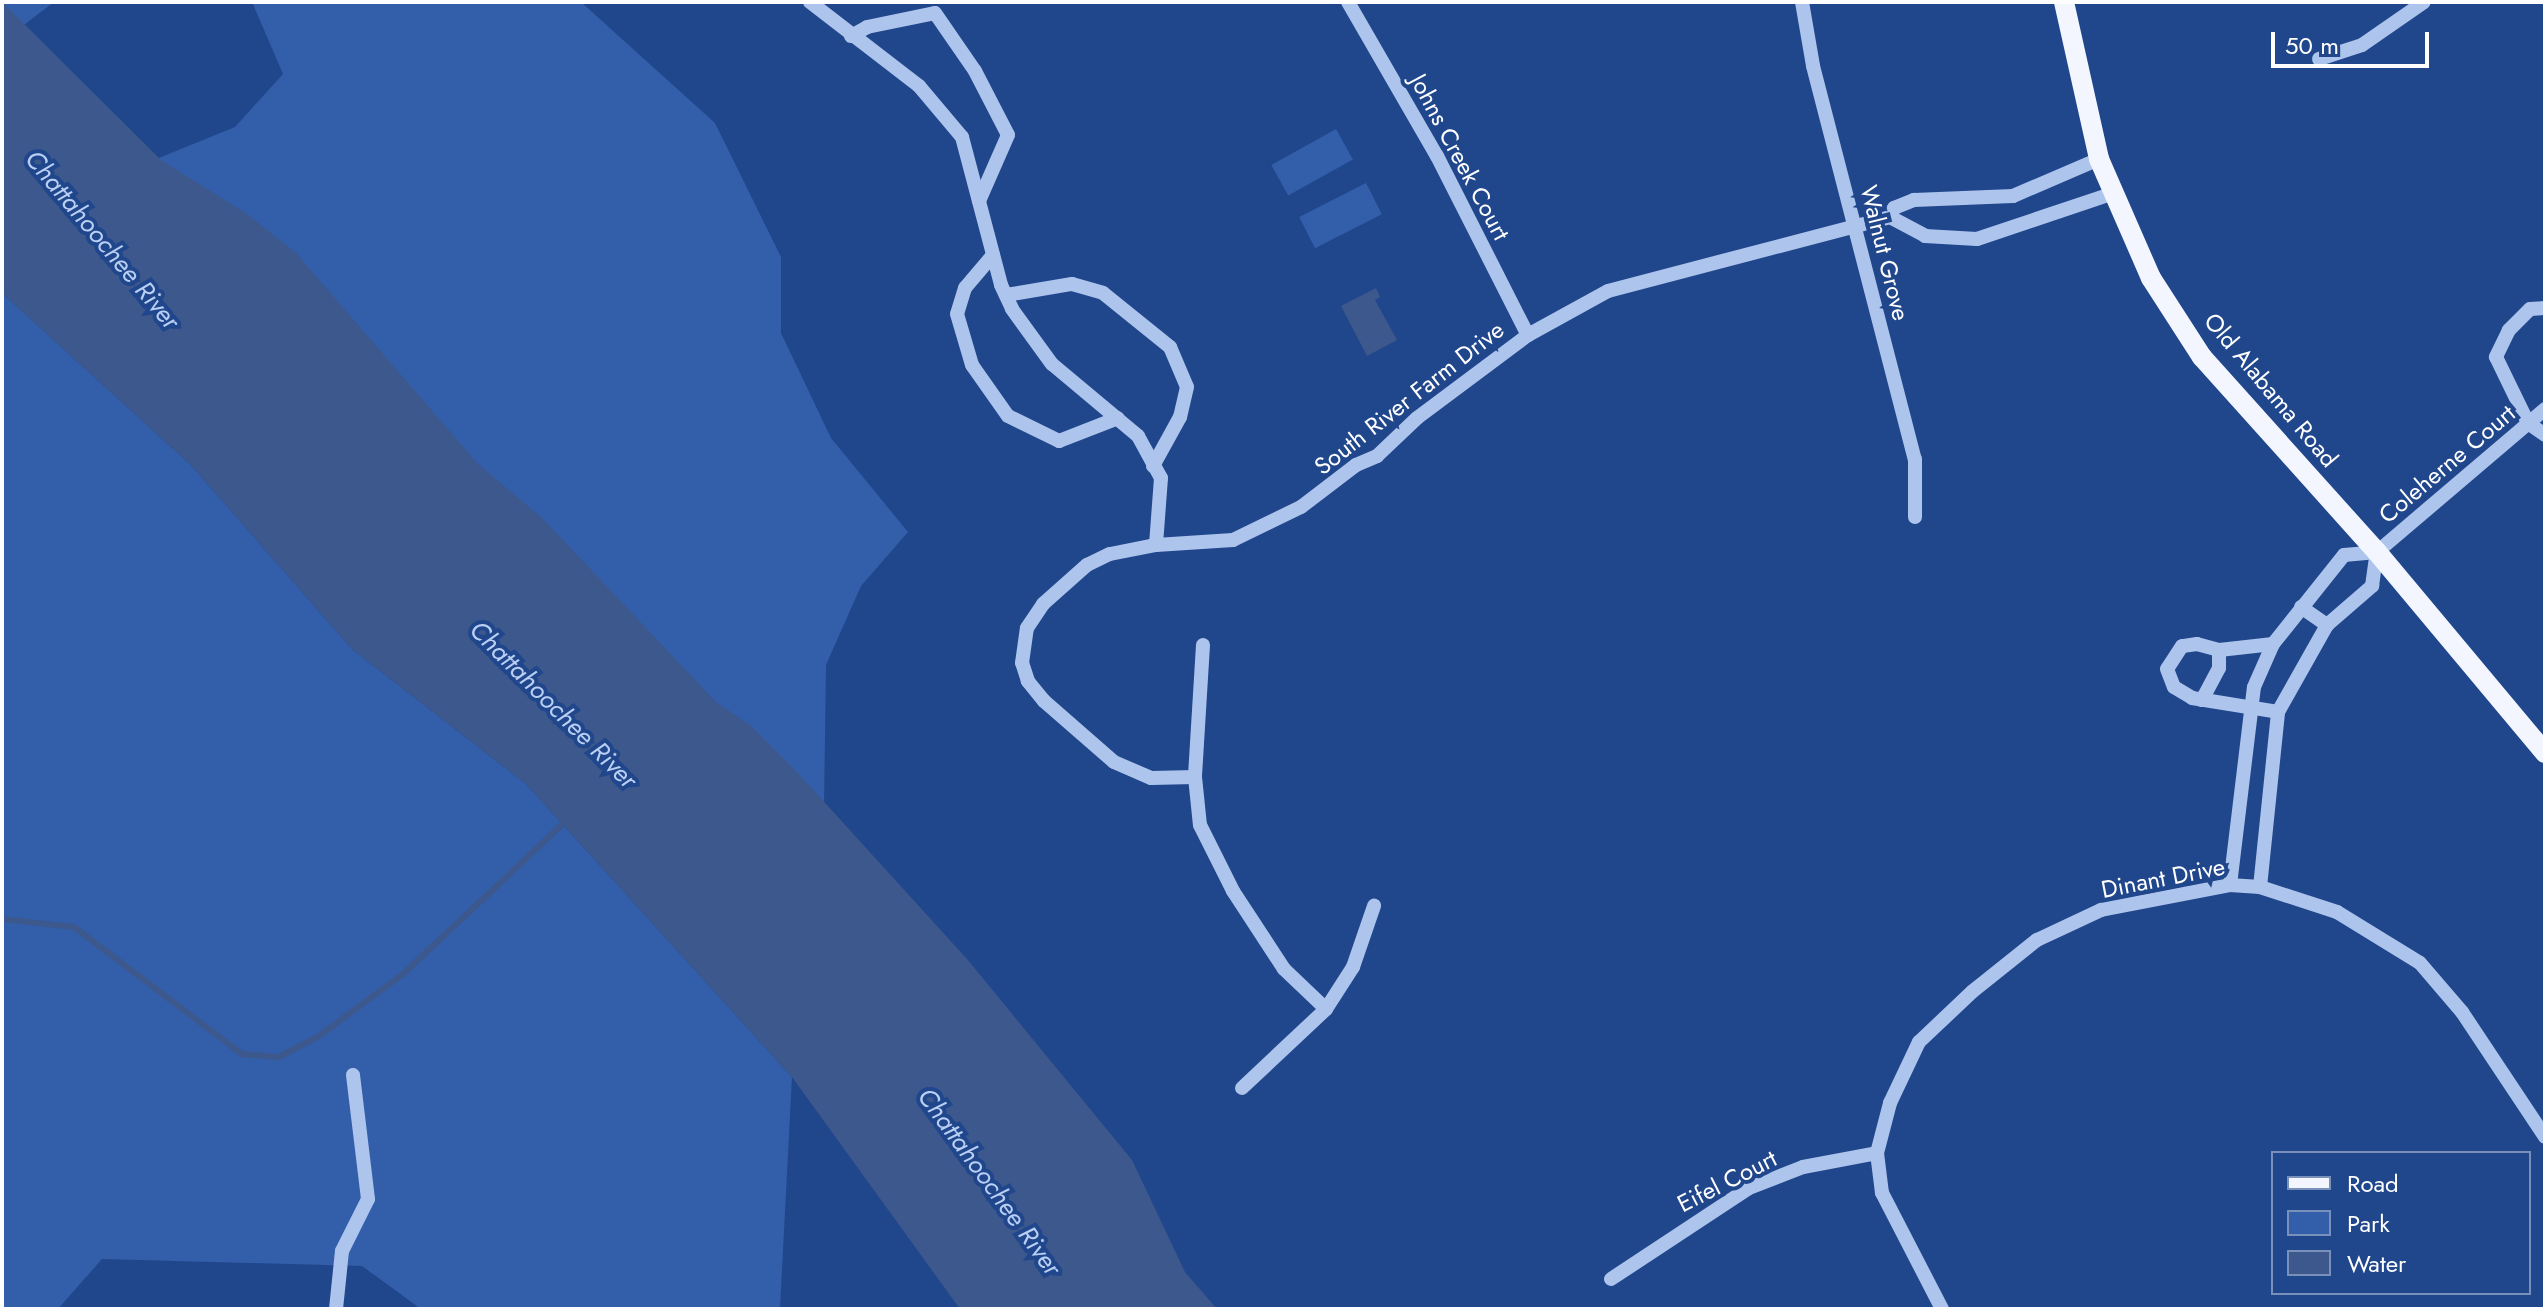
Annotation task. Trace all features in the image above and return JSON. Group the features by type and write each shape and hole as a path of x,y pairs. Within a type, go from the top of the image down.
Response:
{"main road":[{"name":"Old Alabama Road","path":"2064,2 2099,159 2111,194 2151,278 2202,357 2377,552 2545,753"}],"street":[{"path":"810,2 919,86 962,137 1006,295 1052,364 1138,436 1161,478 1156,545"},
{"name":"Johns Creek Court","path":"1348,2 1437,156 1528,335"},
{"name":"Walnut Grove","path":"1802,2 1813,66 1915,459 1915,517"},
{"path":"2319,59 2362,45 2424,2"},
{"path":"851,36 867,27 935,13 975,71 1008,135 979,201"},
{"name":"South River Farm Drive","path":"1195,777 1151,778 1114,762 1044,701 1022,663 1027,628 1064,581 1110,554 1156,545 1233,540 1301,507 1356,465 1377,456 1417,418 1528,335 1641,279 1890,217 1894,208 1914,200 2013,196 2099,159"},
{"path":"1890,217 1925,236 1977,239 2111,194"},
{"path":"993,255 965,288 957,314 972,365 1008,416 1059,441 1118,418"},
{"path":"1006,295 1072,284 1103,293 1170,347 1187,387 1180,417 1153,466"},
{"path":"2545,308 2530,309 2519,319 2496,357 2528,423 2545,435"},
{"name":"Coleherne Court","path":"2377,552 2545,409"},
{"path":"2230,885 2254,687 2273,644 2344,555 2377,552 2372,586 2327,625 2278,712 2260,887"},
{"path":"2301,607 2327,625"},
{"path":"2273,644 2219,650 2197,644 2182,646 2171,658 2167,669 2174,687 2202,700 2250,711 2278,712"},
{"path":"1203,645 1195,777 1200,825 1233,891 1284,969 1326,1009"},
{"path":"2202,700 2219,668 2219,650"},
{"name":"Dinant Drive","path":"1942,1309 1882,1193 1877,1153 1890,1103 1919,1042 2037,940 2101,910 2230,885 2260,887 2337,912 2420,963 2462,1012 2545,1137"},
{"path":"1242,1088 1326,1009 1353,967 1374,906"},
{"path":"336,1309 342,1251 368,1199 353,1075"},
{"name":"Eifel Court","path":"1611,1279 1749,1188 1803,1167 1877,1153"}],"green space":[{"path":"2,2 54,2 7,38"},
{"path":"252,2 581,2 715,123 781,257 781,333 831,438 908,532 861,586 826,665 823,881 139,166 235,127 283,74"},
{"path":"1336,129 1353,160 1288,195 1271,165"},
{"path":"1366,183 1382,214 1315,248 1299,217"},
{"path":"2,293 191,465 352,649 526,784 792,1077 780,1309 421,1309 362,1266 102,1259 58,1309 2,1309"}],"water":[{"name":"Chattahoochee River","path":"2,2 161,160 247,214 296,253 477,463 543,519 716,702 751,726 797,772 967,959 1132,1160 1185,1272 1217,1309 960,1309 792,1077 526,784 352,649 191,465 3,294"},
{"path":"1376,288 1380,297 1375,300 1397,340 1367,356 1341,306"}],"waterway":[{"path":"2,919 74,927 242,1054 279,1057 319,1036 403,974 568,819"}]}
